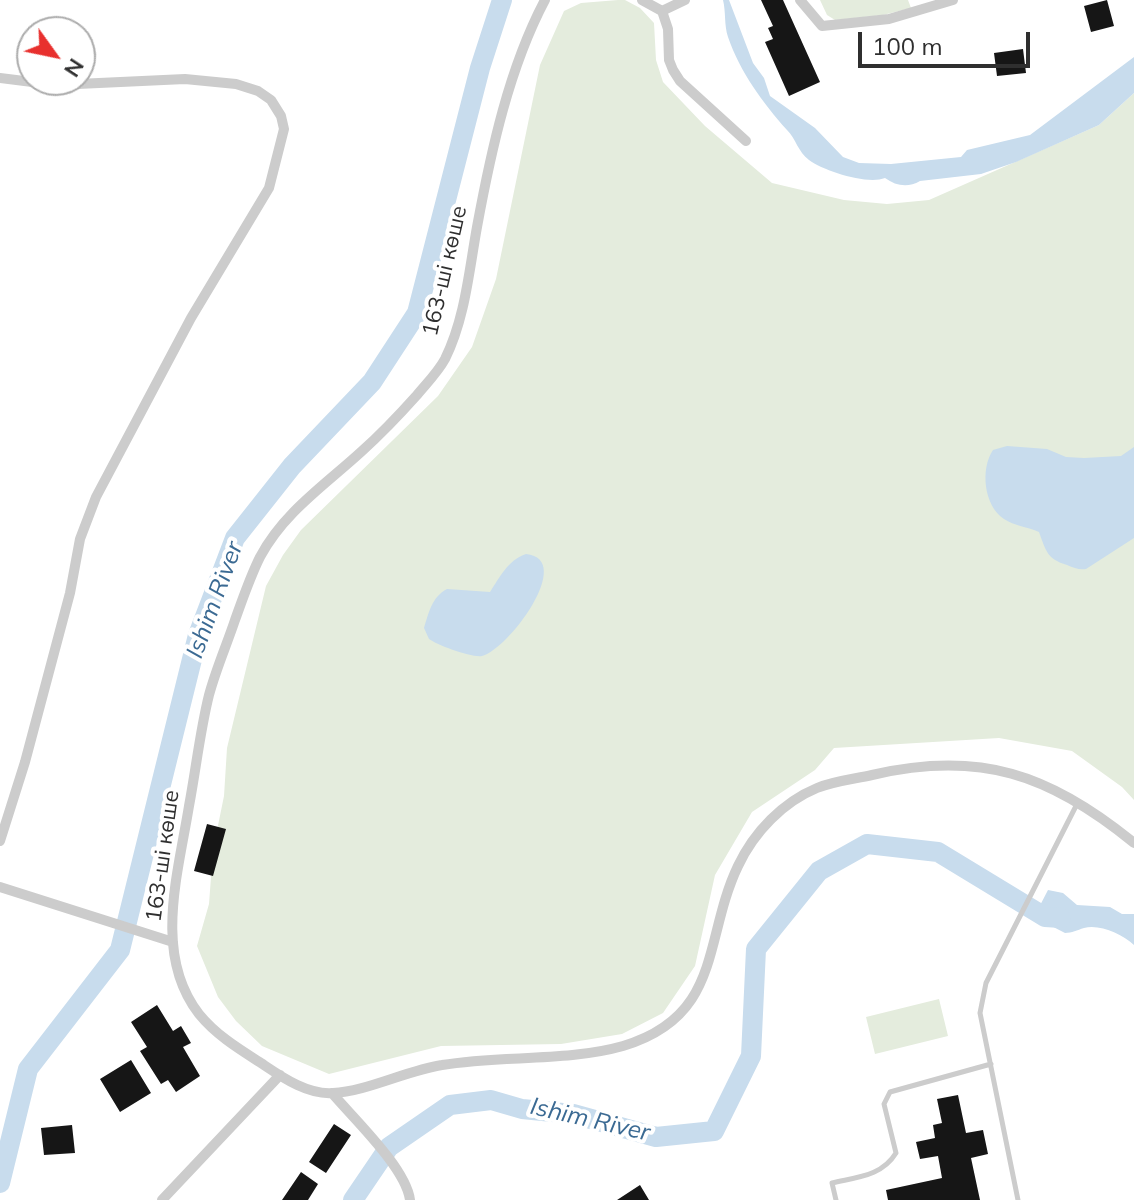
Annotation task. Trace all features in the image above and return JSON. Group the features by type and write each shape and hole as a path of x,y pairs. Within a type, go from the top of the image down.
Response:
{"street":[{"name":"163-ші көше","path":"332,1093 313,1092 228,1043 200,1015 178,979 171,922 209,694 246,591 265,549 291,513 407,407 443,364 458,325 483,197 507,101 545,0"},
{"path":"642,0 662,11 668,29 669,60 680,81 746,141"},
{"path":"662,11 685,0"},
{"path":"800,0 822,26 889,19 953,0"},
{"path":"0,78 56,85 185,79 236,84 258,91 271,100 281,116 284,129 269,188 191,318 96,497 80,539 70,593 25,762 0,841"},
{"path":"410,1200 408,1185 396,1168 332,1093 440,1065 622,1046 668,1024 686,1006 701,984 738,866 753,842 773,817 794,800 821,786 909,766 947,763 1001,769 1028,778 1078,803 1134,843"},
{"path":"0,887 173,942"},
{"path":"162,1200 280,1075"}],"lane":[{"path":"1018,1200 980,1013 986,983 1078,803"},
{"path":"836,1200 832,1183 877,1172 889,1165 896,1153 884,1104 890,1092 991,1064"}],"green space":[{"path":"625,0 640,8 654,23 656,60 663,82 705,126 772,183 844,200 887,204 929,200 1099,125 1134,93 1134,800 1122,787 1072,751 999,738 834,748 815,770 752,812 715,875 695,966 663,1013 622,1034 561,1044 441,1046 329,1074 262,1046 236,1021 218,997 197,946 209,904 213,850 224,796 227,748 266,586 301,530 438,396 472,347 496,279 540,65 564,11 581,3"},
{"path":"820,0 908,0 911,8 883,15 835,20 827,15"},
{"path":"939,999 948,1036 875,1054 866,1017"}],"water":[{"path":"723,0 729,0 753,63 764,78 770,96 815,128 843,157 859,163 891,164 961,157 967,150 1030,135 1134,57 1134,93 1099,125 981,174 907,185 885,178 868,180 846,176 809,160 761,98 733,50"},
{"path":"1007,446 1047,449 1066,457 1084,458 1121,456 1134,447 1134,538 1086,569 1055,560 1039,532 1008,521 997,513 988,496 985,477 989,458 993,450"},
{"path":"526,554 540,560 544,571 541,587 521,622 507,638 482,656 447,648 429,639 424,628 432,606 442,592 447,589 490,592 509,565"},
{"path":"1048,890 1063,893 1077,905 1110,907 1122,914 1134,914 1134,945 1104,929 1090,927 1065,933 1034,917"}],"building":[{"path":"761,0 783,0 820,82 789,96 765,42 773,39 768,28 773,26"},
{"path":"1107,0 1114,26 1091,32 1084,6"},
{"path":"1023,49 1026,73 997,76 994,53"},
{"path":"207,824 226,829 213,876 194,871"},
{"path":"157,1005 173,1031 181,1026 191,1043 183,1047 200,1076 176,1092 168,1080 161,1084 140,1051 147,1047 131,1022"},
{"path":"131,1060 151,1093 120,1112 100,1079"},
{"path":"958,1095 966,1133 983,1130 988,1154 971,1158 980,1200 888,1200 886,1190 942,1178 938,1156 920,1159 916,1142 935,1138 933,1125 942,1123 937,1099"},
{"path":"334,1124 351,1135 326,1173 309,1162"},
{"path":"72,1125 75,1153 44,1155 41,1128"},
{"path":"301,1172 318,1184 308,1200 282,1200"},
{"path":"640,1185 649,1200 617,1200"}],"waterway":[{"name":"Ishim River","path":"0,1183 28,1069 120,950 198,635 235,538 292,466 372,382 417,313 480,68 502,0"},
{"name":"Ishim River","path":"353,1200 389,1147 450,1105 491,1100 522,1109 573,1114 656,1137 714,1131 751,1056 756,949 819,871 867,844 938,852 1045,917 1061,918"}]}
